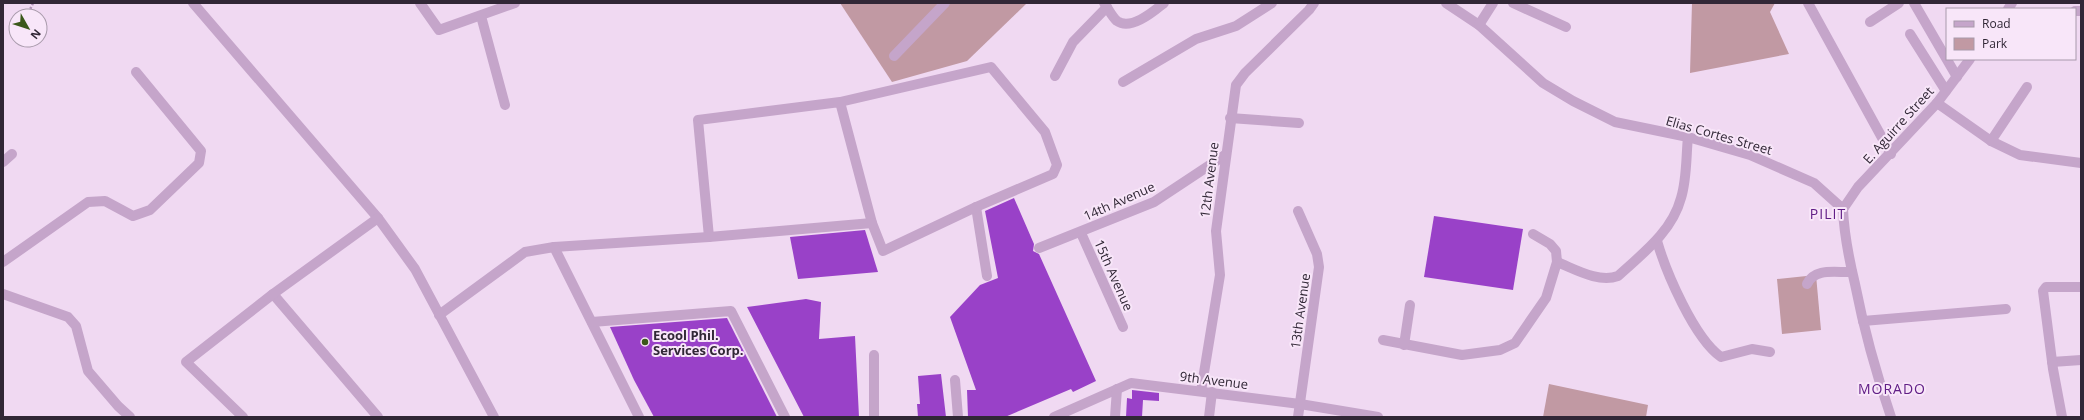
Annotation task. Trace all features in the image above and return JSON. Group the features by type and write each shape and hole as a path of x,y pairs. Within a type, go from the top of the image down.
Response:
{"street":[{"path":"192,3 378,218 414,269 494,417"},
{"path":"420,3 439,30 515,3"},
{"path":"894,56 945,3"},
{"path":"1055,76 1073,42 1105,5 1117,21 1125,23 1137,21 1164,3"},
{"path":"1123,82 1196,39 1236,26 1272,3"},
{"name":"12th Avenue","path":"1201,391 1220,275 1216,231 1230,118 1237,82 1309,10 1314,3"},
{"name":"Elias Cortes Street","path":"1446,3 1479,24 1543,82 1573,101 1615,122 1688,137 1750,155 1814,183 1843,209"},
{"path":"1479,24 1493,3"},
{"path":"1513,3 1566,27"},
{"path":"1808,3 1891,154"},
{"path":"1870,22 1899,3"},
{"path":"1914,3 1946,58"},
{"path":"481,16 505,105"},
{"path":"1910,34 1946,91"},
{"path":"1947,60 1957,77"},
{"name":"E. Aguirre Street","path":"1843,209 1858,187 1891,154 1937,103 1969,60"},
{"path":"709,237 698,120 840,102 991,67 1045,132 1057,165 1053,174 976,207 883,251 872,223 840,102"},
{"path":"3,262 88,202 105,201 133,216 150,210 199,163 201,151 136,72"},
{"path":"1991,141 2027,88"},
{"path":"1937,103 1991,141 2020,155 2081,163"},
{"path":"1230,118 1299,123"},
{"path":"1557,262 1601,278 1610,279 1618,276 1657,241 1672,219 1681,198 1688,137"},
{"path":"3,162 12,154"},
{"name":"14th Avenue","path":"1039,248 1081,233 1154,202 1225,155"},
{"path":"976,207 987,276"},
{"path":"1843,209 1844,227 1852,272 1872,362 1891,417"},
{"name":"13th Avenue","path":"1298,211 1317,254 1319,267 1298,417"},
{"path":"243,417 186,362 273,294 378,218"},
{"path":"439,315 525,252 554,247 709,237 872,223"},
{"name":"15th Avenue","path":"1081,233 1123,327"},
{"path":"1383,340 1462,355 1508,348 1515,343 1546,298 1557,262 1556,251 1550,244 1533,234"},
{"path":"1657,241 1663,261 1674,285 1692,320 1712,351 1721,357 1752,349 1770,352"},
{"path":"554,247 640,417"},
{"path":"1808,284 1810,279 1820,272 1852,272"},
{"path":"2062,417 2052,362 2043,291 2046,287 2081,287"},
{"path":"3,294 68,317 76,326 88,371 118,406 130,417"},
{"path":"273,294 378,417"},
{"path":"1404,345 1410,306"},
{"path":"1863,322 2006,309"},
{"path":"592,322 731,311 784,417"},
{"path":"874,355 874,417"},
{"path":"2052,362 2081,360"},
{"path":"955,380 958,417"},
{"name":"9th Avenue","path":"1054,417 1131,383 1300,404 1378,417"},
{"path":"1115,417 1117,389"},
{"path":"1209,417 1212,392"}],"green space":[{"path":"840,3 1027,3 967,61 892,82"},
{"path":"1692,3 1775,3 1770,12 1789,54 1690,73"},
{"path":"1816,275 1821,330 1782,334 1777,279"},
{"path":"1549,384 1648,405 1646,417 1543,417"}],"building":[{"path":"1014,198 1034,244 1033,251 1039,254 1096,381 1073,392 1071,389 1005,417 968,417 967,390 976,390 950,317 980,285 998,278 985,211"},
{"path":"1434,216 1523,229 1513,290 1424,277"},
{"path":"865,230 878,272 798,279 790,237"},
{"path":"806,299 821,302 819,339 855,336 859,417 804,417 747,307"},
{"path":"727,318 777,417 654,417 634,380 610,327"},
{"path":"941,374 946,417 918,417 917,404 920,404 918,376"},
{"path":"1132,390 1159,393 1159,401 1143,400 1142,417 1126,417 1127,398 1132,399"}],"place":[{"name":"Ecool Phil. Services Corp.","path":"645,342"}],"district":[{"name":"PILIT","path":"1828,213"},
{"name":"MORADO","path":"1892,388"}]}
